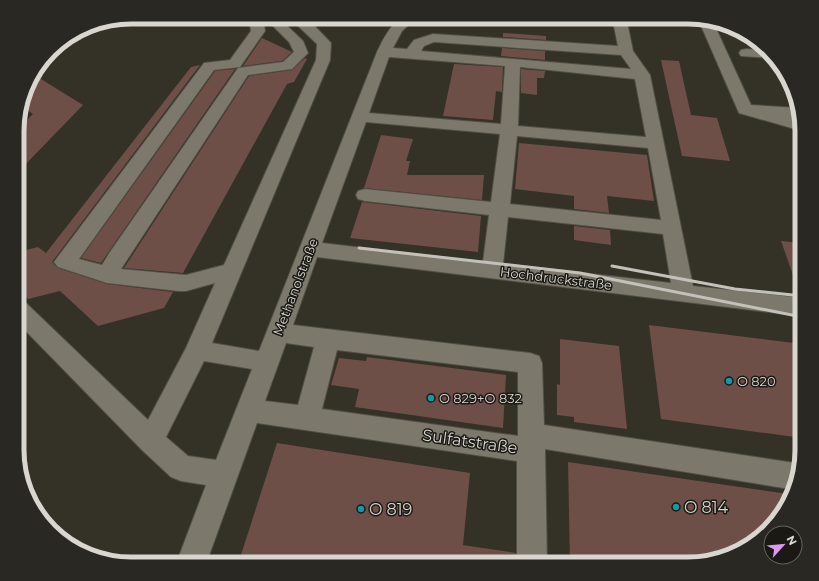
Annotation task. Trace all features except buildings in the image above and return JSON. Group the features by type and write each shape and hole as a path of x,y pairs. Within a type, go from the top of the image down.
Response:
{"street":[{"path":"107,275 117,257 243,71 287,66 302,53 302,49 298,43 276,24"},
{"path":"151,441 197,350 323,60 324,43 304,24"},
{"name":"Methanolstraße","path":"194,557 384,52 396,29 401,24"},
{"path":"620,24 626,51 642,75 682,279 683,293"},
{"path":"708,26 745,110"},
{"path":"232,270 186,283 178,283 107,275 65,262 209,66 235,64 264,31 280,41 324,43"},
{"path":"412,53 419,43 433,38 626,51"},
{"path":"384,52 513,62 642,75"},
{"path":"746,53 763,54"},
{"path":"492,271 509,130 513,62"},
{"path":"745,110 791,105"},
{"path":"745,110 793,113"},
{"path":"745,110 794,117"},
{"path":"745,110 795,124"},
{"path":"360,117 655,143"},
{"path":"365,195 672,228"},
{"name":"Hochdruckstraße","path":"310,249 795,306"},
{"path":"24,315 151,441 181,468 224,475"},
{"path":"278,334 530,363 532,557"},
{"path":"307,418 328,340"},
{"path":"197,350 267,362"},
{"name":"Sulfatstraße","path":"249,410 792,476"}],"railway":[{"path":"359,248 580,273 795,316"},
{"path":"612,266 735,289 795,295"}],"place":[{"name":"O 820","path":"729,381"},
{"name":"O 829+O 832","path":"431,398"},
{"name":"O 814","path":"676,507"},
{"name":"O 819","path":"361,509"}]}
